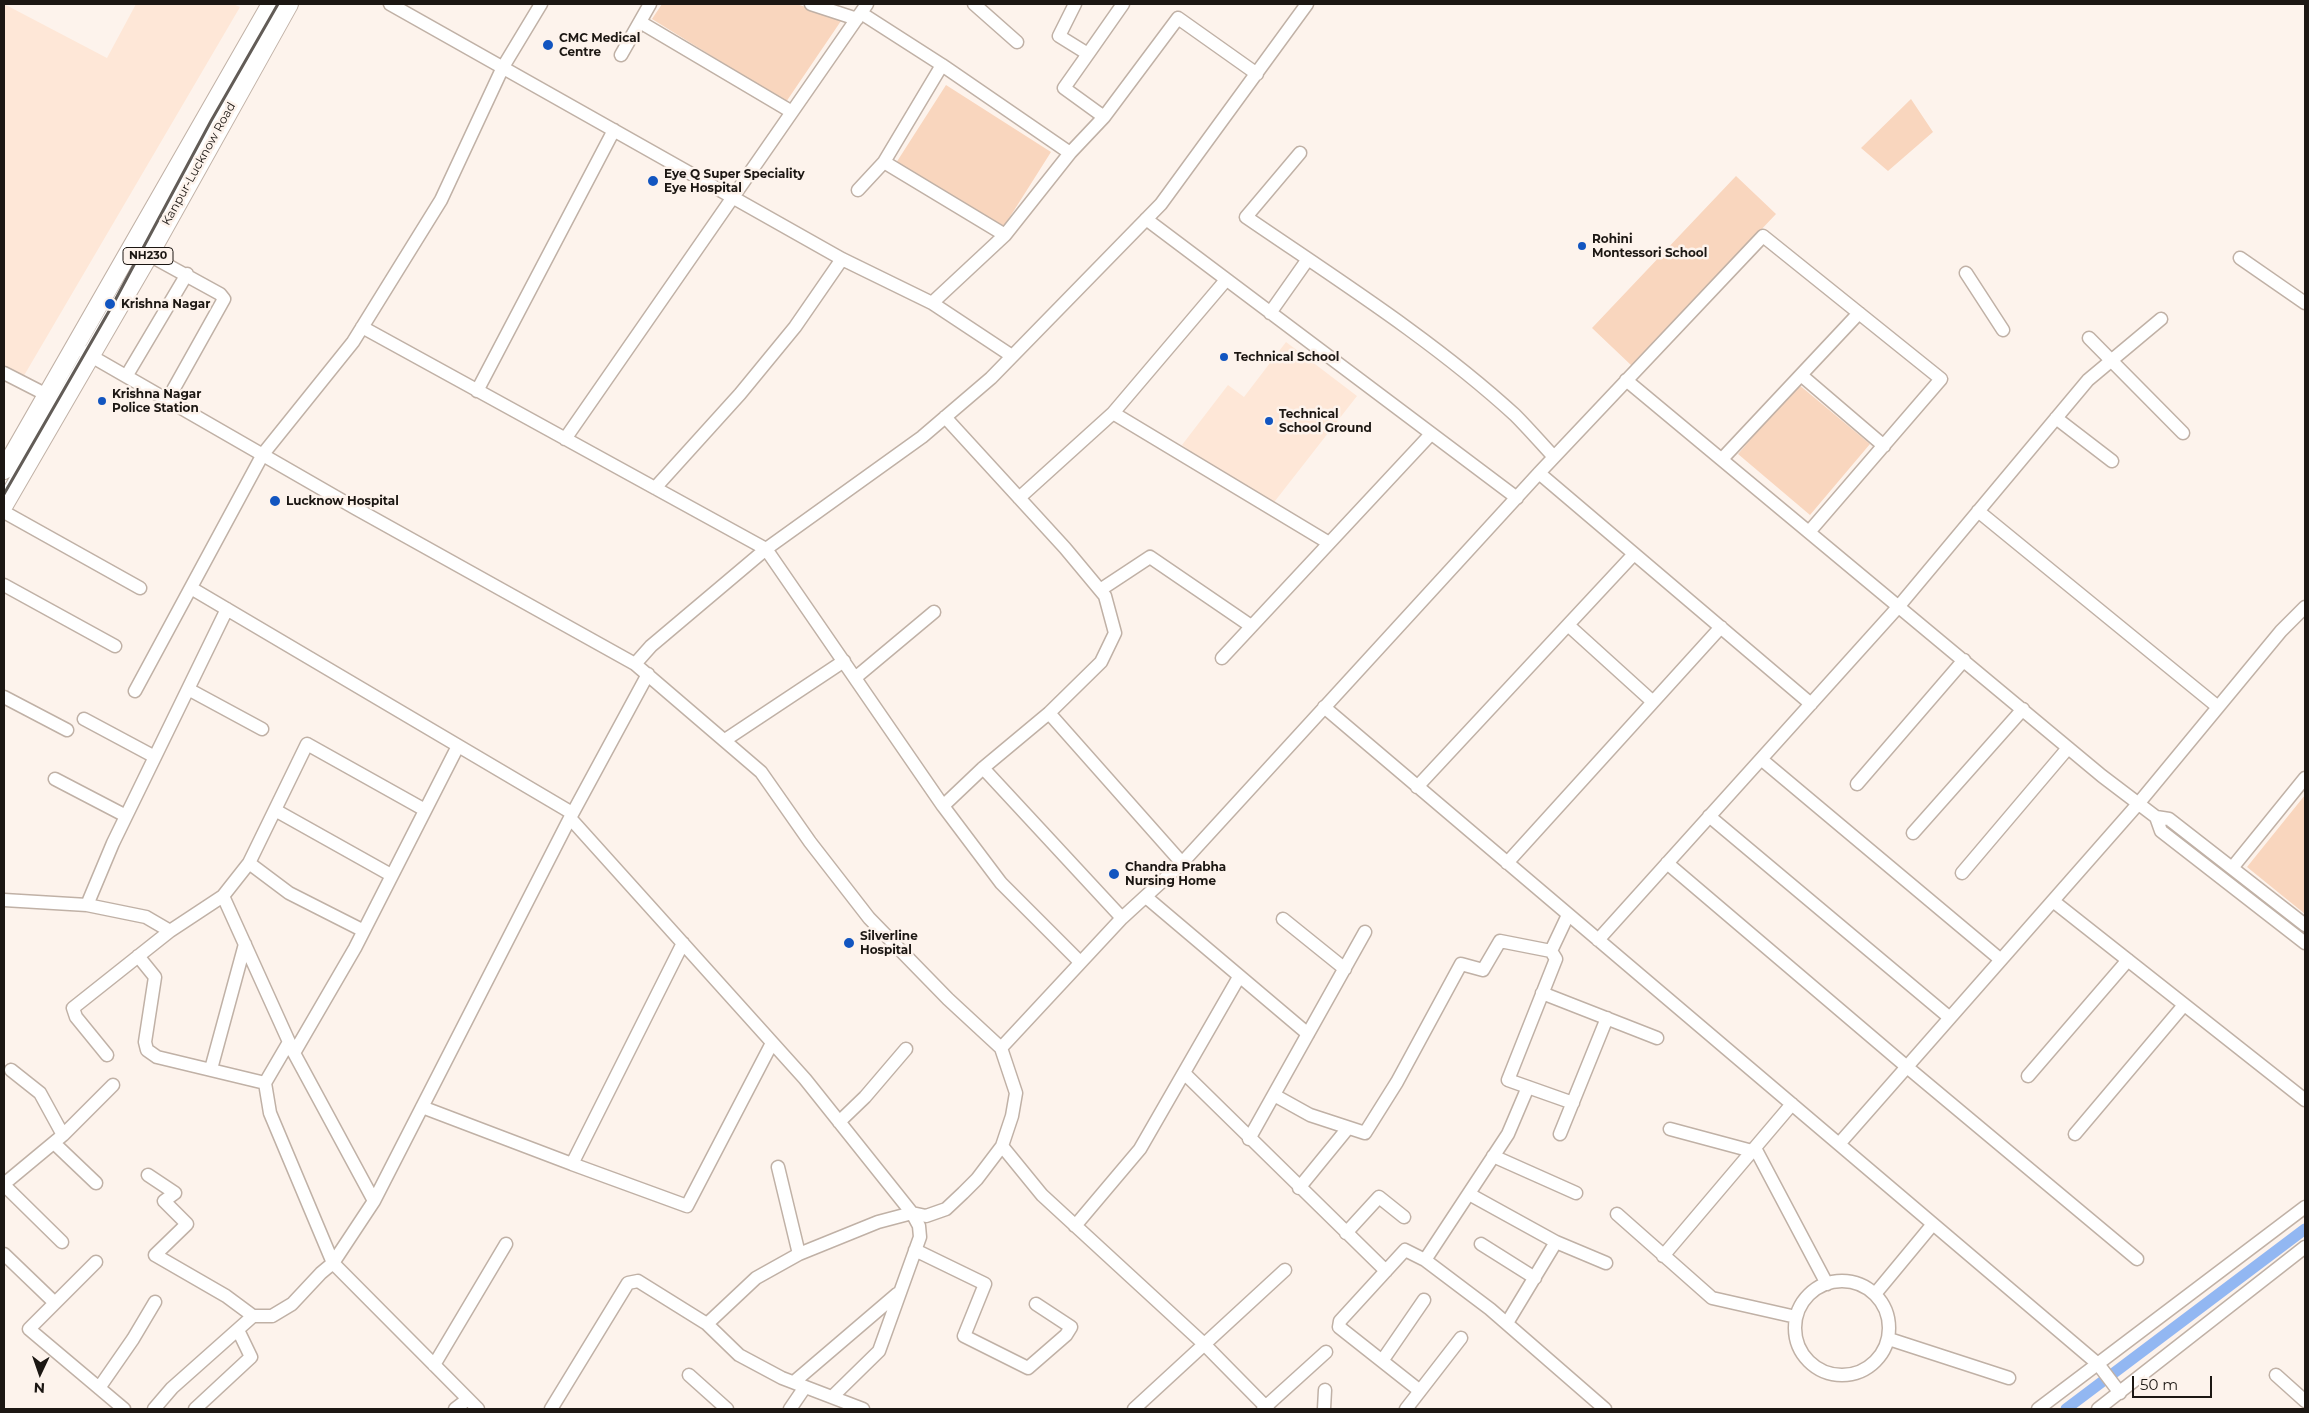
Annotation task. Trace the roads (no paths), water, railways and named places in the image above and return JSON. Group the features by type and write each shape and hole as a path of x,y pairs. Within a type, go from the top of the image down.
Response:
{"highway":[{"name":"Kanpur-Lucknow Road","path":"4,505 83,351 271,4"},
{"name":"Kanpur-Lucknow Road","path":"4,470 47,395 83,351 149,254 289,4"}],"street":[{"path":"390,4 842,259 932,303 1012,356"},
{"path":"135,691 263,454 362,328 441,200 503,67 541,4"},
{"path":"621,56 650,4"},
{"path":"811,4 862,12 1070,153"},
{"path":"974,4 1017,42"},
{"path":"1075,4 1059,36 1088,54"},
{"path":"1104,117 1064,88 1123,4"},
{"path":"634,664 651,646 766,549 922,437 1012,356 1161,204 1306,4"},
{"path":"566,439 862,12"},
{"path":"932,303 1005,235 1070,153 1104,117 1178,18 1257,74"},
{"path":"640,22 792,112"},
{"path":"858,190 884,162 942,65"},
{"path":"477,391 614,130"},
{"path":"1300,153 1246,217 1404,325 1454,364 1515,416 1554,457"},
{"path":"884,162 1005,235"},
{"path":"1146,219 1516,498"},
{"path":"1001,1048 1122,918 1182,863 1539,473 1763,236 1941,379 1810,532"},
{"path":"149,254 220,294 224,299 168,399"},
{"path":"2240,258 2305,303"},
{"path":"655,488 740,394 796,327 842,259"},
{"path":"1270,312 1308,259"},
{"path":"1966,273 2003,330"},
{"path":"127,375 186,274"},
{"path":"1019,498 1113,413 1226,280"},
{"path":"1722,459 1859,313"},
{"path":"1598,940 1899,606 2088,380 2161,319"},
{"path":"362,328 766,549 943,806 1001,883 1080,962"},
{"path":"2089,338 2183,432"},
{"path":"83,351 634,664 648,674 761,772 810,842 869,918 948,999 1001,1048 1016,1093 1012,1116 1002,1146 977,1179 946,1209 926,1216 912,1213 871,1224 799,1254 756,1278 707,1324"},
{"path":"4,373 47,395"},
{"path":"1801,375 1884,446"},
{"path":"1626,380 2068,748 2156,817 2169,819 2305,925"},
{"path":"1113,413 1329,543"},
{"path":"943,806 983,768 1049,713 1101,662 1115,632 1105,596 945,417"},
{"path":"2056,418 2112,461"},
{"path":"1222,658 1431,434"},
{"path":"1539,473 1811,704"},
{"path":"1978,511 2218,707"},
{"path":"4,512 140,588"},
{"path":"1418,787 1634,554"},
{"path":"1100,590 1150,557 1251,626"},
{"path":"4,585 114,646"},
{"path":"191,588 571,815 772,1043 912,1213 920,1230 915,1250 897,1294 879,1351 832,1397"},
{"path":"1839,1144 2138,804 2281,631 2305,607"},
{"path":"87,905 126,816 227,609"},
{"path":"855,678 934,612"},
{"path":"1568,625 1653,702"},
{"path":"1507,863 1721,628"},
{"path":"1857,784 1964,660"},
{"path":"724,740 844,661"},
{"path":"148,1175 175,1193 164,1201 187,1224 155,1255 226,1296 253,1316 272,1316 292,1304 333,1263 374,1201 571,815 648,674"},
{"path":"188,689 262,729"},
{"path":"4,697 67,730"},
{"path":"1324,707 2100,1366 2117,1390"},
{"path":"1913,833 2022,709"},
{"path":"1049,713 1182,863"},
{"path":"84,719 155,757"},
{"path":"108,1055 76,1016 73,1008 170,931 223,896 250,863 307,744 425,810"},
{"path":"458,746 362,930 355,948 291,1047 265,1083 270,1113 333,1263 478,1409"},
{"path":"1962,873 2068,748"},
{"path":"1761,759 2001,960"},
{"path":"983,768 1122,918"},
{"path":"2232,868 2305,778"},
{"path":"55,779 126,816"},
{"path":"275,810 391,874"},
{"path":"1709,816 1950,1018"},
{"path":"2156,817 2160,831 2305,943"},
{"path":"250,863 288,893 362,930"},
{"path":"1667,863 1906,1067 2138,1259"},
{"path":"223,896 291,1047 374,1201"},
{"path":"1146,897 1308,1034"},
{"path":"4,900 87,905 146,917 170,931"},
{"path":"2053,901 2305,1100"},
{"path":"1551,951 1568,914"},
{"path":"1283,920 1345,969"},
{"path":"1249,1139 1365,932"},
{"path":"1274,1095 1310,1115 1365,1133 1397,1082 1461,964 1482,970 1500,941 1551,951 1556,958 1508,1080 1573,1103"},
{"path":"211,1069 245,944"},
{"path":"572,1164 683,944"},
{"path":"138,956 155,977 144,1042 146,1050 157,1057 265,1083"},
{"path":"2028,1076 2128,960"},
{"path":"1075,1226 1140,1149 1239,976"},
{"path":"1542,993 1657,1038"},
{"path":"2075,1134 2184,1005"},
{"path":"1560,1134 1607,1018"},
{"path":"422,1107 687,1206 772,1043"},
{"path":"839,1122 865,1097 906,1049"},
{"path":"11,1070 40,1093 59,1139 96,1182"},
{"path":"1184,1073 1249,1139 1386,1271"},
{"path":"62,1242 4,1184 59,1139 113,1085"},
{"path":"1425,1260 1508,1134 1528,1087"},
{"path":"1663,1256 1792,1104"},
{"path":"1300,1188 1348,1128"},
{"path":"1670,1129 1753,1150 1827,1284"},
{"path":"1002,1146 1042,1196 1204,1344 1266,1408 1326,1352"},
{"path":"1493,1156 1576,1193"},
{"path":"778,1168 799,1254"},
{"path":"1469,1194 1556,1242 1606,1263"},
{"path":"1346,1234 1379,1197 1404,1217"},
{"path":"2038,1409 2100,1366 2305,1208"},
{"path":"1617,1214 1712,1298 1796,1317"},
{"path":"1874,1294 1933,1224"},
{"path":"1507,1324 1556,1242"},
{"path":"434,1365 506,1244"},
{"path":"1481,1244 1535,1278"},
{"path":"2098,1409 2117,1390 2305,1247"},
{"path":"915,1250 985,1284 964,1336 1028,1368 1066,1335 1071,1327 1036,1304"},
{"path":"1420,1391 1339,1328 1340,1321 1405,1250 1425,1260 1507,1324 1605,1409"},
{"path":"4,1254 55,1303"},
{"path":"96,1262 29,1329 124,1409"},
{"path":"1134,1409 1285,1270"},
{"path":"551,1409 628,1283 638,1281 707,1324 739,1355 800,1385 861,1409"},
{"path":"1835,1281 1854,1282 1870,1289 1883,1303 1889,1318 1889,1339 1882,1354 1867,1368 1847,1375 1831,1374 1814,1366 1802,1353 1795,1336 1796,1317 1806,1298 1818,1288 1827,1284 1835,1281"},
{"path":"790,1409 800,1385 897,1294"},
{"path":"1382,1361 1424,1300"},
{"path":"99,1388 133,1340 155,1302"},
{"path":"154,1409 172,1388 253,1316"},
{"path":"195,1409 251,1357 238,1330"},
{"path":"1406,1409 1460,1338"},
{"path":"1889,1339 2009,1378"},
{"path":"689,1375 727,1409"},
{"path":"2276,1375 2305,1403 2301,1409"},
{"path":"1324,1409 1325,1390"},
{"path":"455,1409 468,1399"}],"waterway":[{"path":"2066,1409 2305,1229"}],"railway":[{"path":"4,494 112,306 211,121 278,4"}],"place":[{"name":"CMC Medical Centre","path":"548,45"},
{"name":"Eye Q Super Speciality Eye Hospital","path":"653,181"},
{"name":"Rohini Montessori School","path":"1582,246"},
{"name":"Krishna Nagar","path":"110,304"},
{"name":"Technical School","path":"1224,357"},
{"name":"Krishna Nagar Police Station","path":"102,401"},
{"name":"Technical School Ground","path":"1269,421"},
{"name":"Lucknow Hospital","path":"275,501"},
{"name":"Chandra Prabha Nursing Home","path":"1114,874"},
{"name":"Silverline Hospital","path":"849,943"}]}
